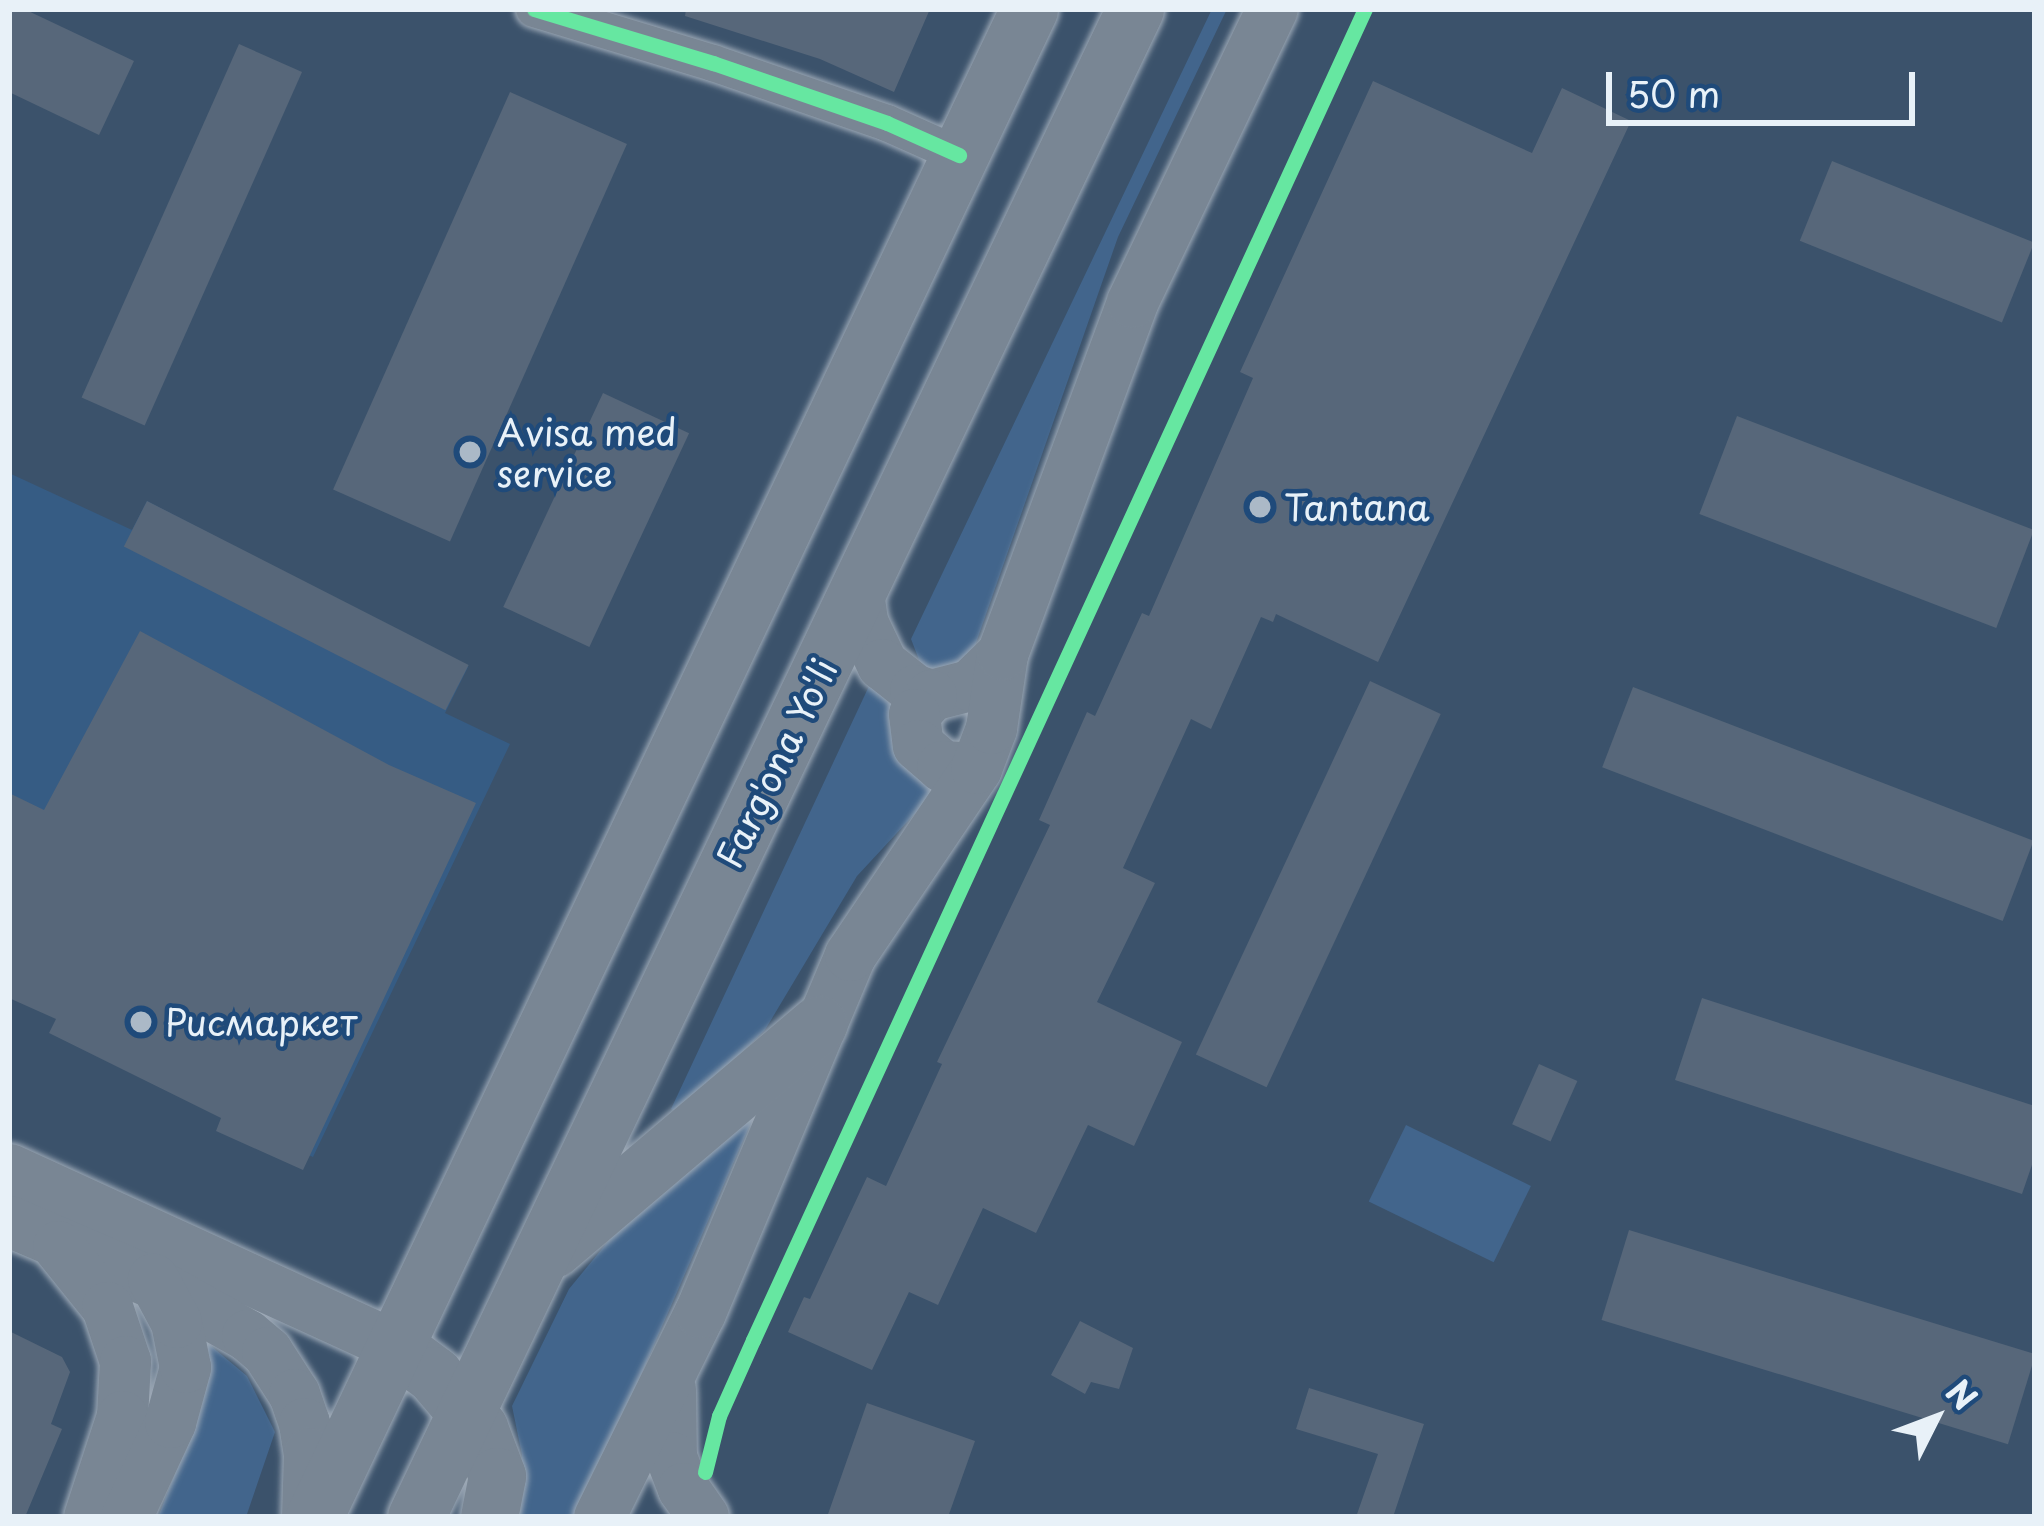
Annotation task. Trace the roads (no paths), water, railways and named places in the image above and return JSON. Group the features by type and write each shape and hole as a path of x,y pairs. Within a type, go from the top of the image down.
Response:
{"main road":[{"path":"311,1517 1028,9"},
{"name":"Farg'ona Yo'li","path":"416,1517 1136,9"},
{"path":"599,1517 672,1371 850,955 976,768 991,728 1002,654 1132,302 1272,9"},
{"path":"858,592 862,622 882,664 898,680 931,695"},
{"path":"976,768 942,766 918,745 914,714 931,695 970,685 1002,654"},
{"path":"536,1263 818,1024"},
{"path":"9,1169 395,1346 466,1410 489,1448 497,1476 489,1517"},
{"path":"97,1208 158,1285 176,1322 184,1367 170,1422 126,1517"},
{"path":"31,1231 158,1285 248,1335 279,1366 304,1423 310,1454 311,1517"},
{"path":"31,1231 106,1307 124,1361 122,1416 89,1517"},
{"path":"672,1371 671,1457 682,1488 704,1517"}],"street":[{"path":"534,9 735,70 887,123 959,155"}],"place":[{"name":"Avisa med service","path":"470,452"},
{"name":"Tantana","path":"1260,507"},
{"name":"Рисмаркет","path":"141,1022"}]}
